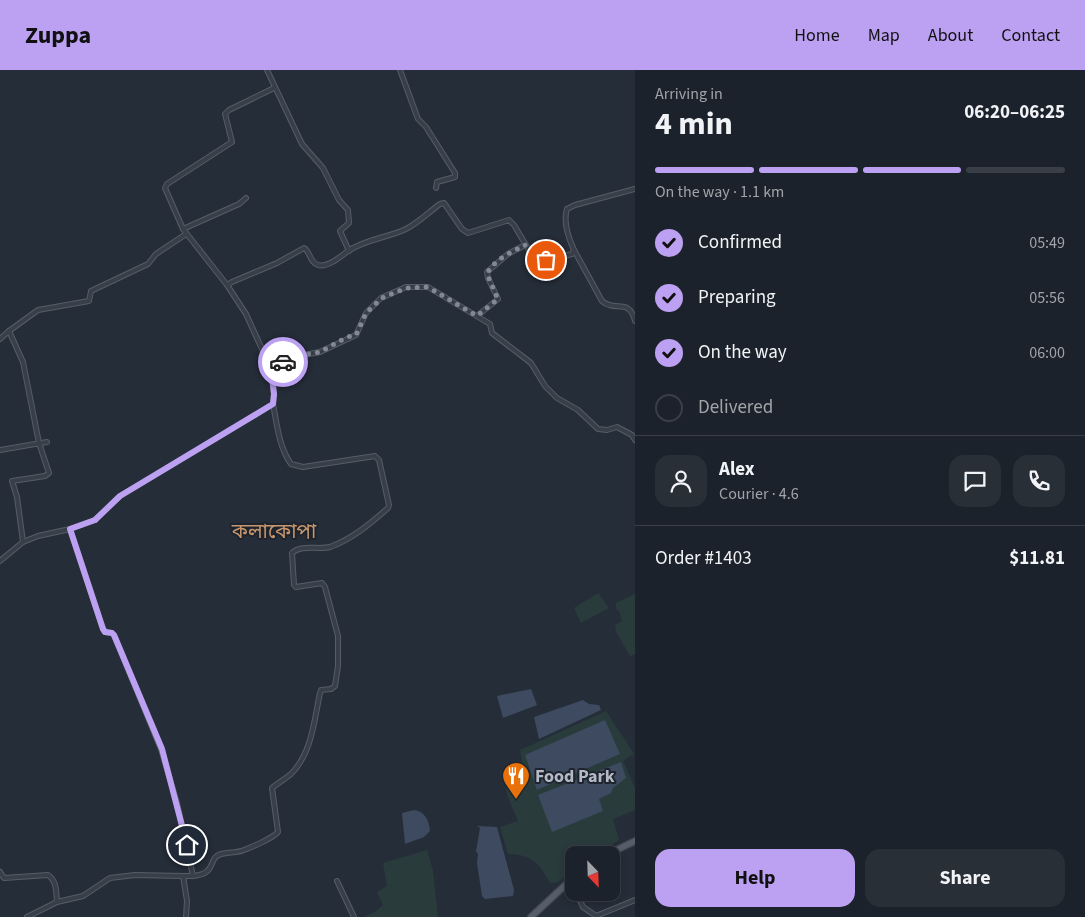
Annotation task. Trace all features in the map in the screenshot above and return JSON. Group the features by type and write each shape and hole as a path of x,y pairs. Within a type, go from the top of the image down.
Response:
{"main road":[{"path":"620,848 635,841"},
{"path":"531,917 565,887"}],"street":[{"path":"267,70 302,144 323,168 339,200 348,210 349,223 340,231 349,251"},
{"path":"400,70 418,119 426,127 455,173 455,177 437,182 436,188"},
{"path":"27,917 57,902 83,896 110,878 135,875 204,875 208,872 215,857 220,854 246,850 278,832 272,788 290,775 301,762 308,746 321,690 334,686 338,666 338,636 325,587 318,583 296,587 294,585 292,553 298,549 329,547 354,535 388,508 389,504 379,460 375,456 303,467 291,464 284,455 273,404 274,394 271,369 246,314 227,285 186,234 166,191 167,184 232,142 225,119 225,114 228,110 274,88"},
{"path":"635,189 574,205 567,209 566,216 568,235 574,250 602,301 606,305 628,308 632,311 635,321"},
{"path":"183,229 239,204 246,198"},
{"path":"227,285 282,261 304,248 313,262 318,265 324,265 369,240 407,228 444,203 462,229 468,233 509,220 535,260 553,259 572,254 574,250"},
{"path":"0,339 38,310 90,301 91,291 148,264 156,254 186,234"},
{"path":"477,316 498,299 487,272 508,254 525,245"},
{"path":"271,369 293,357 320,352 347,337 356,335 366,313 382,298 406,288 428,287 490,324 492,333 531,364 545,386 557,398 578,410 598,429 617,428 632,435 635,440"},
{"path":"9,331 23,362 38,442 49,474 14,480 12,483 17,497 23,542"},
{"path":"0,561 23,542 95,520 120,496 273,404"},
{"path":"0,450 38,442 47,442"},
{"path":"70,529 103,629 105,632 114,635 162,749 177,803 193,876"},
{"path":"0,872 4,878 48,875 56,885 57,902"},
{"path":"183,876 186,892 186,917"},
{"path":"337,881 354,917"},
{"path":"580,901 583,907 597,916 635,900"}],"shaded area":[{"path":"598,593 609,608 581,623 574,608"},
{"path":"635,594 635,654 630,656 616,632 615,625 622,621 619,611 616,609 616,603"},
{"path":"606,711 634,754 623,761 635,788 635,810 613,819 619,840 611,846 565,846 565,877 558,882 550,883 538,865 529,858 508,854 500,827 518,821 507,795 505,775 523,768 520,750"},
{"path":"427,850 433,871 438,917 363,917 375,912 383,905 377,892 387,886 383,863"}],"water":[{"path":"531,689 537,705 503,718 497,696"},
{"path":"583,700 589,704 599,705 601,710 539,739 534,717"},
{"path":"605,720 620,754 537,790 525,755"},
{"path":"621,762 626,778 613,788 611,793 599,799 603,811 552,832 538,795"},
{"path":"414,810 421,812 426,817 430,831 424,837 405,844 402,813"},
{"path":"477,826 497,827 514,890 513,896 485,899 482,896 477,863 478,854 476,851 480,828"}],"way so far":[{"path":"283,362 293,357 320,352 347,337 356,335 366,313 382,298 394,291 406,288 415,286 428,287 477,316 498,299 487,272 498,262 525,245 535,260 546,260"}],"place":[{"name":"Food Park","path":"516,800"}],"district":[{"name":"কলাকোপা","path":"274,531"}],"route":[{"path":"187,845 162,749 114,635 105,632 103,629 70,529 95,520 120,496 240,422 273,404 274,394 271,369 283,362"}]}
